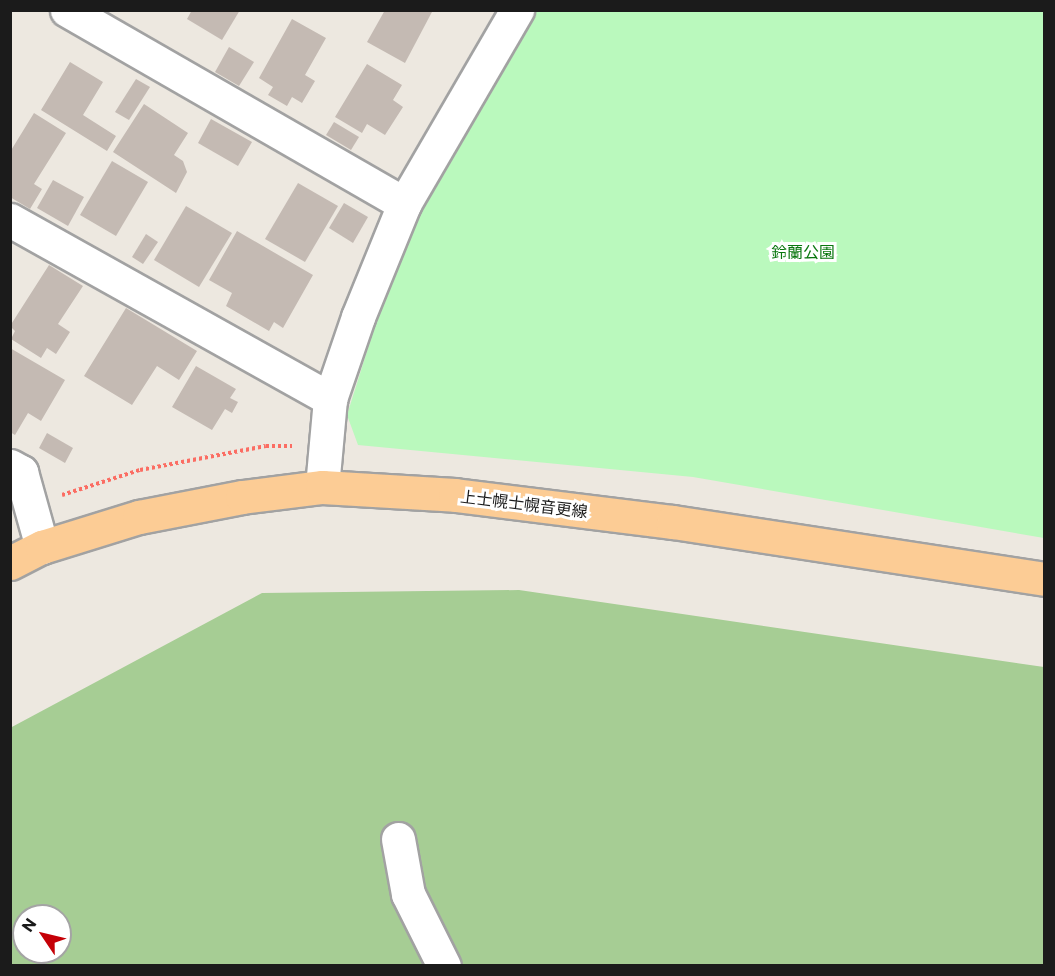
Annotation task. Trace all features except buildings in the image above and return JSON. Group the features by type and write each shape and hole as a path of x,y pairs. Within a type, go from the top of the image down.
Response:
{"main road":[{"name":"上士幌士幌音更線","path":"10,563 42,547 139,517 242,497 322,487 455,495 673,522 1044,579"}],"street":[{"path":"67,10 404,204"},
{"path":"322,487 330,399 358,317 404,204 517,10"},
{"path":"10,220 330,399"},
{"path":"10,466 21,472 42,547"},
{"path":"398,839 408,894 443,965"}],"path":[{"path":"30,506 140,470 266,446 326,447"}],"green space":[{"name":"鈴蘭公園","path":"533,11 1044,11 1044,538 693,477 358,445 347,415 405,230"},
{"path":"519,590 1044,667 1044,965 11,965 10,728 262,593"}]}
